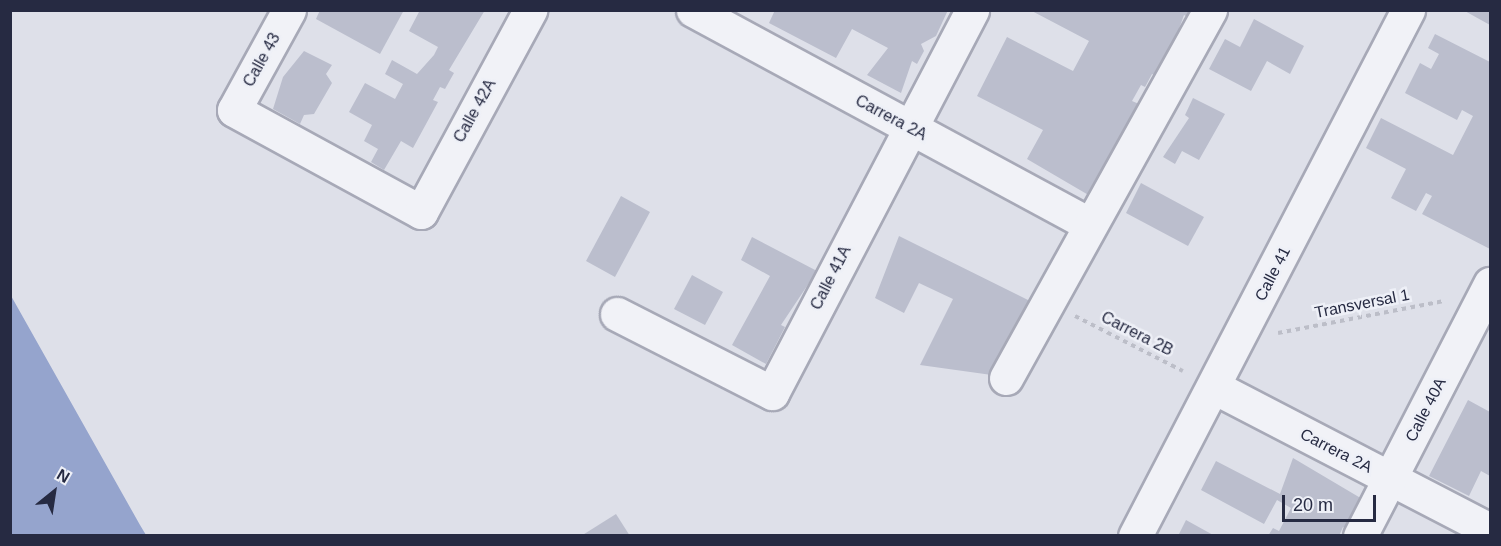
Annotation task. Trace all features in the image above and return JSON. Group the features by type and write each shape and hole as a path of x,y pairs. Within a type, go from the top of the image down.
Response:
{"street":[{"name":"Calle 43","path":"289,10 234,110 421,212"},
{"name":"Calle 42A","path":"421,212 530,10"},
{"name":"Carrera 2A","path":"693,10 746,23 908,127 1090,225"},
{"name":"Calle 41A","path":"617,314 772,393 908,127 972,10"},
{"path":"1006,378 1210,10"},
{"name":"Calle 41","path":"1135,536 1239,340 1408,10"},
{"name":"Calle 40A","path":"1360,536 1488,288"},
{"name":"Carrera 2A","path":"1214,387 1491,530"}],"path":[{"name":"Transversal 1","path":"1239,340 1488,288"},
{"name":"Carrera 2B","path":"1048,302 1214,387"}],"water":[{"path":"10,294 140,525 146,535 11,535"}],"building":[{"path":"320,10 404,10 380,54 316,19"},
{"path":"420,10 485,10 449,70 454,73 445,89 440,87 433,100 438,102 413,148 401,141 384,170 371,162 378,149 364,141 372,125 349,112 365,83 395,99 403,84 385,74 392,60 417,74 434,55 438,47 409,31"},
{"path":"775,10 948,10 936,36 921,44 924,51 917,64 912,61 901,93 867,75 888,48 852,29 836,58 769,23"},
{"path":"1030,10 1198,10 1193,20 1184,15 1161,78 1152,74 1145,87 1141,85 1132,101 1139,104 1097,200 1027,159 1043,130 977,96 1007,37 1073,71 1089,41"},
{"path":"1463,10 1490,10 1490,25"},
{"path":"1254,19 1304,46 1290,74 1267,61 1251,91 1209,69 1225,39 1240,47"},
{"path":"1435,34 1490,62 1490,249 1422,214 1432,196 1426,193 1416,211 1391,198 1406,169 1366,148 1381,118 1453,155 1473,116 1462,110 1457,120 1405,93 1420,63 1431,69 1439,54 1428,48"},
{"path":"304,51 332,65 326,74 332,83 314,114 304,115 300,124 273,109 283,77"},
{"path":"1193,98 1225,114 1199,160 1182,151 1175,164 1163,157 1189,118 1185,115"},
{"path":"1141,183 1204,217 1188,246 1126,213"},
{"path":"621,196 650,212 615,277 586,261"},
{"path":"899,236 1034,303 999,376 920,365 953,299 919,283 904,313 875,298"},
{"path":"752,237 817,271 781,325 785,327 766,364 732,345 770,276 741,260"},
{"path":"692,275 723,292 705,325 674,309"},
{"path":"1468,400 1490,412 1490,476 1481,471 1469,496 1429,476"},
{"path":"1293,458 1369,503 1353,533 1343,527 1339,536 1268,536 1273,528 1279,531 1291,508 1277,500 1264,524 1201,490 1216,461 1280,494"},
{"path":"616,514 630,536 581,536"},
{"path":"1186,520 1215,536 1178,536"}]}
